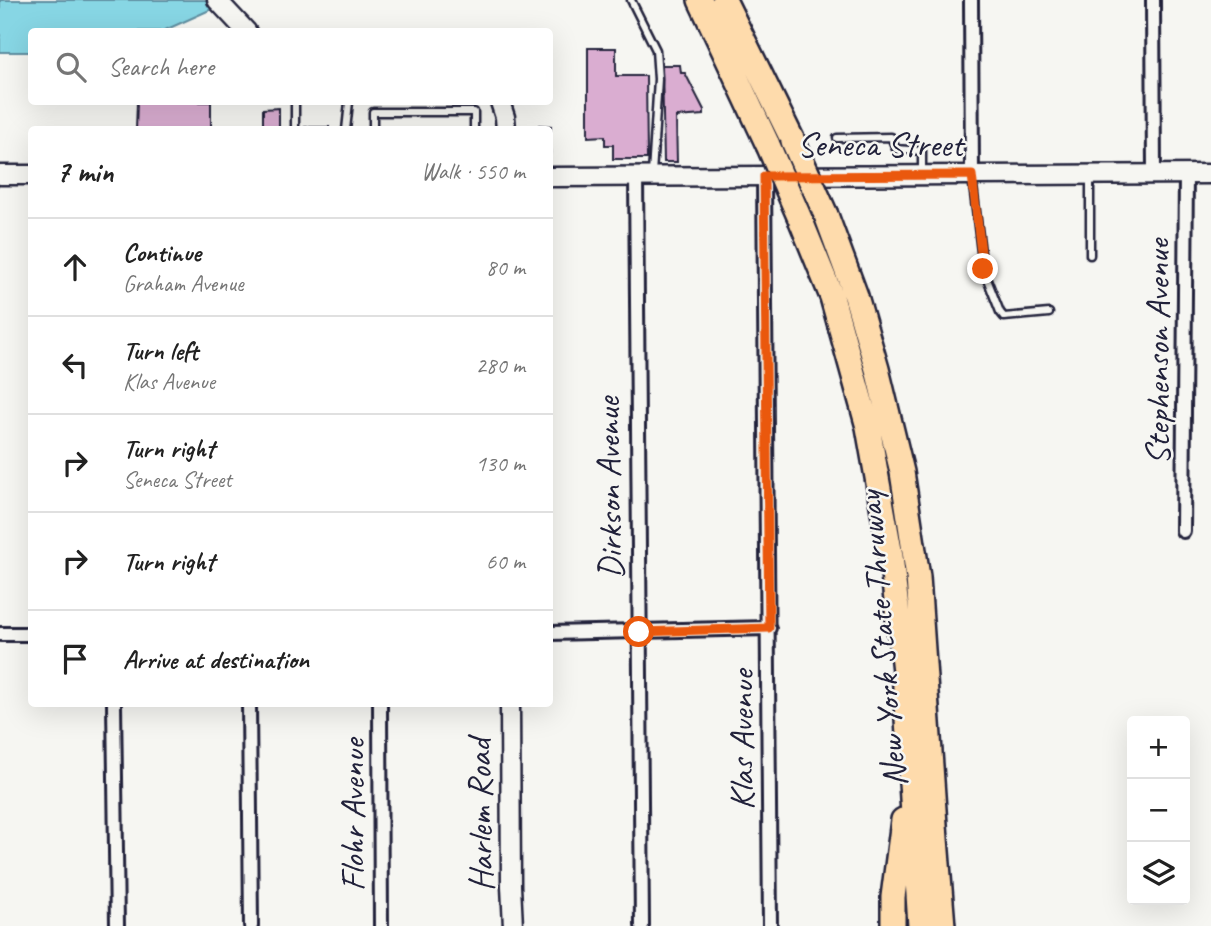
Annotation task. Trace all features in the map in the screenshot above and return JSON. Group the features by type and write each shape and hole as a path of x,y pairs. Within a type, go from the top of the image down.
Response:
{"highway":[{"name":"New York State Thruway","path":"700,0 768,145 832,298 868,427 891,556 904,671 920,926"},
{"name":"New York State Thruway","path":"724,0 826,215 856,296 902,472 918,577 943,926"},
{"path":"893,926 893,897 911,765"}],"main road":[{"path":"223,7 243,28"},
{"path":"501,105 506,126"},
{"name":"Seneca Street","path":"553,177 1211,174"},
{"path":"0,175 28,175"},
{"name":"Harlem Road","path":"510,707 513,926"}],"street":[{"path":"971,0 972,175"},
{"path":"1153,0 1154,174"},
{"name":"Stephenson Avenue","path":"1183,531 1186,174"},
{"name":"Dirkson Avenue","path":"642,926 639,632 644,176"},
{"name":"Klas Avenue","path":"764,176 770,926"},
{"path":"553,633 769,628"},
{"path":"0,634 28,634"},
{"path":"114,707 117,926"},
{"path":"249,707 251,926"},
{"name":"Flohr Avenue","path":"380,707 381,926"}],"lane":[{"path":"631,0 656,50 658,79 644,176"},
{"path":"295,105 295,126"},
{"path":"346,126 349,105"},
{"path":"373,126 373,112 444,111 474,112 474,126"},
{"path":"837,138 891,137 896,149 922,151 922,175"},
{"path":"972,175 983,269 1000,312 1004,317 1049,313"},
{"path":"1090,175 1090,254"}],"water":[{"path":"0,0 232,0 170,28 28,28 28,52 0,52"}],"building":[{"path":"588,48 616,48 616,76 646,76 647,159 613,159 613,145 605,145 605,136 588,137"},
{"path":"662,65 680,65 681,73 685,73 704,110 704,115 676,117 677,162 664,162"},
{"path":"137,105 211,105 211,126 136,126"},
{"path":"279,108 279,126 263,126 263,109"}],"route":[{"path":"639,632 769,628 764,176 972,175 983,269"}]}
